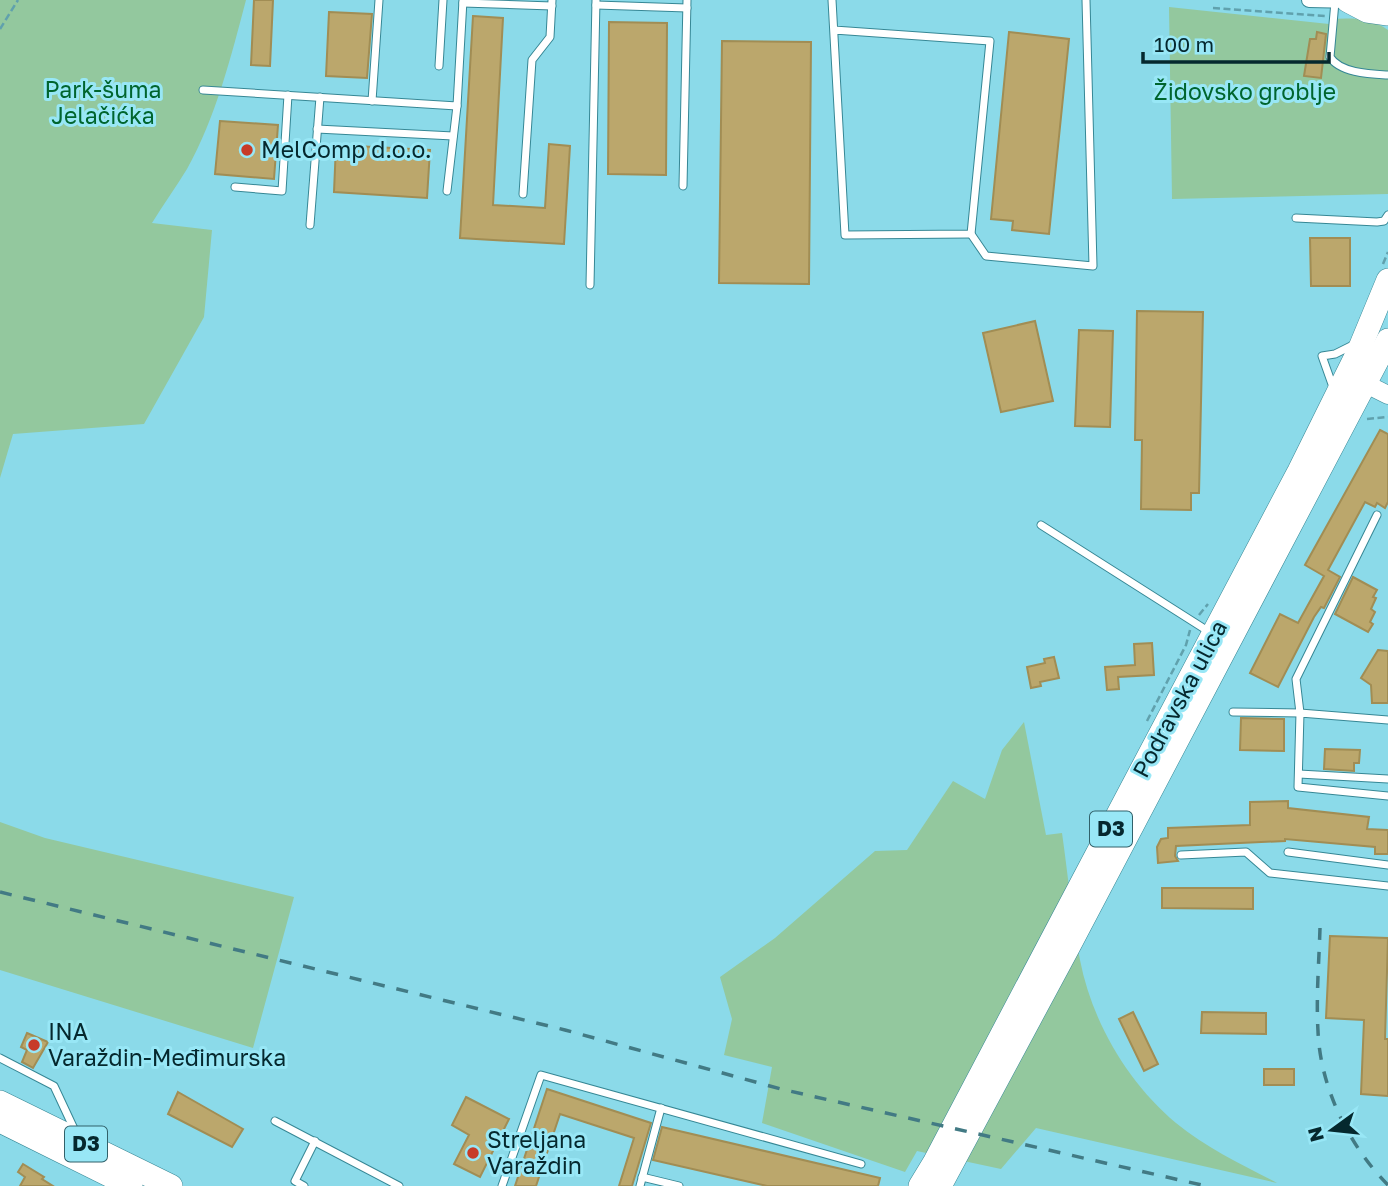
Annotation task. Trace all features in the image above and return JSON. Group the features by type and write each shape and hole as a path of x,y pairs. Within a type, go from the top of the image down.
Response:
{"main road":[{"path":"1354,1 1367,11 1388,14"},
{"name":"Podravska ulica","path":"940,1186 1063,958 1344,404 1368,382 1388,280"},
{"name":"Podravska ulica","path":"920,1186 1214,635 1377,347"},
{"name":"D3","path":"0,1102 171,1186"},
{"name":"D3","path":"0,1121 131,1186"}],"street":[{"path":"1309,0 1354,1"},
{"path":"1376,0 1388,1"},
{"path":"1368,382 1388,395"},
{"path":"1344,404 1388,395"}],"lane":[{"path":"372,101 379,0"},
{"path":"439,66 443,0"},
{"path":"832,0 845,235 971,233"},
{"path":"834,30 990,41 971,233 986,256 1093,265 1086,0"},
{"path":"447,191 457,106 463,1 552,3 550,37 532,60 523,194"},
{"path":"1354,1 1330,57 1342,68 1388,75"},
{"path":"590,285 596,3 687,4 683,186"},
{"path":"204,90 457,106"},
{"path":"235,187 282,191 288,95"},
{"path":"310,225 320,97"},
{"path":"317,128 453,136"},
{"path":"1296,218 1377,222 1384,221 1388,215"},
{"path":"1377,515 1296,679 1300,713 1298,787 1388,796"},
{"path":"1041,525 1214,635"},
{"path":"1233,712 1300,713 1388,720"},
{"path":"1299,774 1388,779"},
{"path":"1181,855 1246,852 1270,873 1388,886"},
{"path":"1288,852 1388,865"},
{"path":"0,1059 54,1086 80,1141"},
{"path":"502,1186 541,1075 861,1164"},
{"path":"640,1186 661,1108"},
{"path":"275,1121 399,1186"},
{"path":"304,1186 295,1181 315,1141"},
{"path":"642,1177 679,1186"}],"path":[{"path":"0,30 18,0"},
{"path":"1213,8 1326,16"}],"green space":[{"name":"Park-šuma Jelačićka","path":"0,0 246,0 222,86 206,129 187,169 152,223 212,230 204,317 144,424 13,434 0,478"},
{"name":"Židovsko groblje","path":"1169,7 1329,24 1330,19 1360,19 1388,30 1388,194 1172,199"},
{"path":"1024,722 1046,835 1062,833 1075,929 1086,983 1093,1006 1114,1050 1142,1089 1176,1123 1212,1148 1277,1183 1036,1128 1001,1169 917,1151 905,1172 762,1123 772,1067 724,1055 732,1019 720,977 775,938 875,851 907,850 953,781 985,799 1002,750"},
{"path":"0,822 45,838 294,897 253,1048 0,970"}],"building":[{"path":"254,0 273,0 270,66 251,65"},
{"path":"329,12 372,14 367,78 326,76"},
{"path":"473,16 503,18 493,205 545,208 549,144 570,146 564,244 460,238"},
{"path":"609,22 667,23 666,175 608,174"},
{"path":"1009,32 1069,39 1049,234 1012,230 1013,221 991,219"},
{"path":"1317,32 1326,34 1321,78 1304,76 1310,39 1316,39"},
{"path":"722,41 811,42 809,284 719,283"},
{"name":"MelComp d.o.o.","path":"220,121 278,125 274,179 215,174"},
{"path":"336,145 430,150 427,198 334,192"},
{"path":"1310,238 1350,238 1350,286 1311,286"},
{"path":"1137,311 1203,312 1199,493 1191,493 1191,510 1141,509 1142,440 1135,440"},
{"path":"1035,321 1053,401 1001,412 983,333"},
{"path":"1079,330 1113,331 1110,427 1075,426"},
{"path":"1380,430 1388,434 1388,502 1385,508 1377,503 1375,507 1365,502 1328,570 1340,577 1324,608 1321,607 1314,617 1278,687 1250,673 1280,614 1298,623 1324,576 1305,565"},
{"path":"1353,577 1377,590 1371,609 1375,612 1370,622 1373,624 1368,632 1335,614"},
{"path":"1152,643 1154,675 1118,677 1119,689 1107,690 1105,667 1135,665 1134,644"},
{"path":"1378,650 1388,651 1388,703 1372,703 1371,685 1361,678"},
{"path":"1054,657 1059,678 1040,682 1041,686 1031,688 1027,667 1045,663 1044,659"},
{"path":"1241,718 1284,719 1284,751 1240,750"},
{"path":"1325,749 1360,750 1359,763 1354,763 1354,771 1324,769"},
{"path":"1288,801 1288,808 1369,817 1367,829 1388,830 1388,854 1375,854 1375,847 1285,839 1176,846 1175,856 1178,861 1158,863 1157,847 1161,839 1168,838 1168,828 1250,825 1250,802"},
{"path":"1162,888 1253,888 1253,909 1162,908"},
{"path":"1330,936 1388,938 1385,1039 1388,1039 1388,1096 1361,1094 1364,1020 1326,1018"},
{"path":"1133,1012 1158,1064 1144,1071 1119,1019"},
{"path":"1202,1012 1266,1013 1266,1034 1201,1033"},
{"name":"INA Varaždin-Međimurska","path":"27,1033 48,1042 33,1068 22,1062 27,1050 21,1047"},
{"path":"1264,1069 1294,1069 1294,1085 1264,1085"},
{"path":"547,1089 651,1123 632,1186 619,1186 634,1138 560,1114 536,1186 515,1186"},
{"path":"178,1092 243,1129 232,1147 168,1114"},
{"path":"466,1097 509,1119 480,1177 454,1164 469,1135 452,1125"},
{"path":"662,1127 880,1178 878,1186 767,1186 653,1160"},
{"path":"23,1164 53,1186 20,1186 25,1177 18,1172"}],"railway":[{"path":"0,892 565,1030 781,1089 1206,1186"},
{"path":"1320,928 1317,1018 1324,1073 1349,1134 1388,1185"}],"place":[{"name":"MelComp d.o.o.","path":"247,150"},
{"name":"INA Varaždin-Međimurska","path":"34,1045"},
{"name":"Streljana Varaždin","path":"473,1153"}]}
